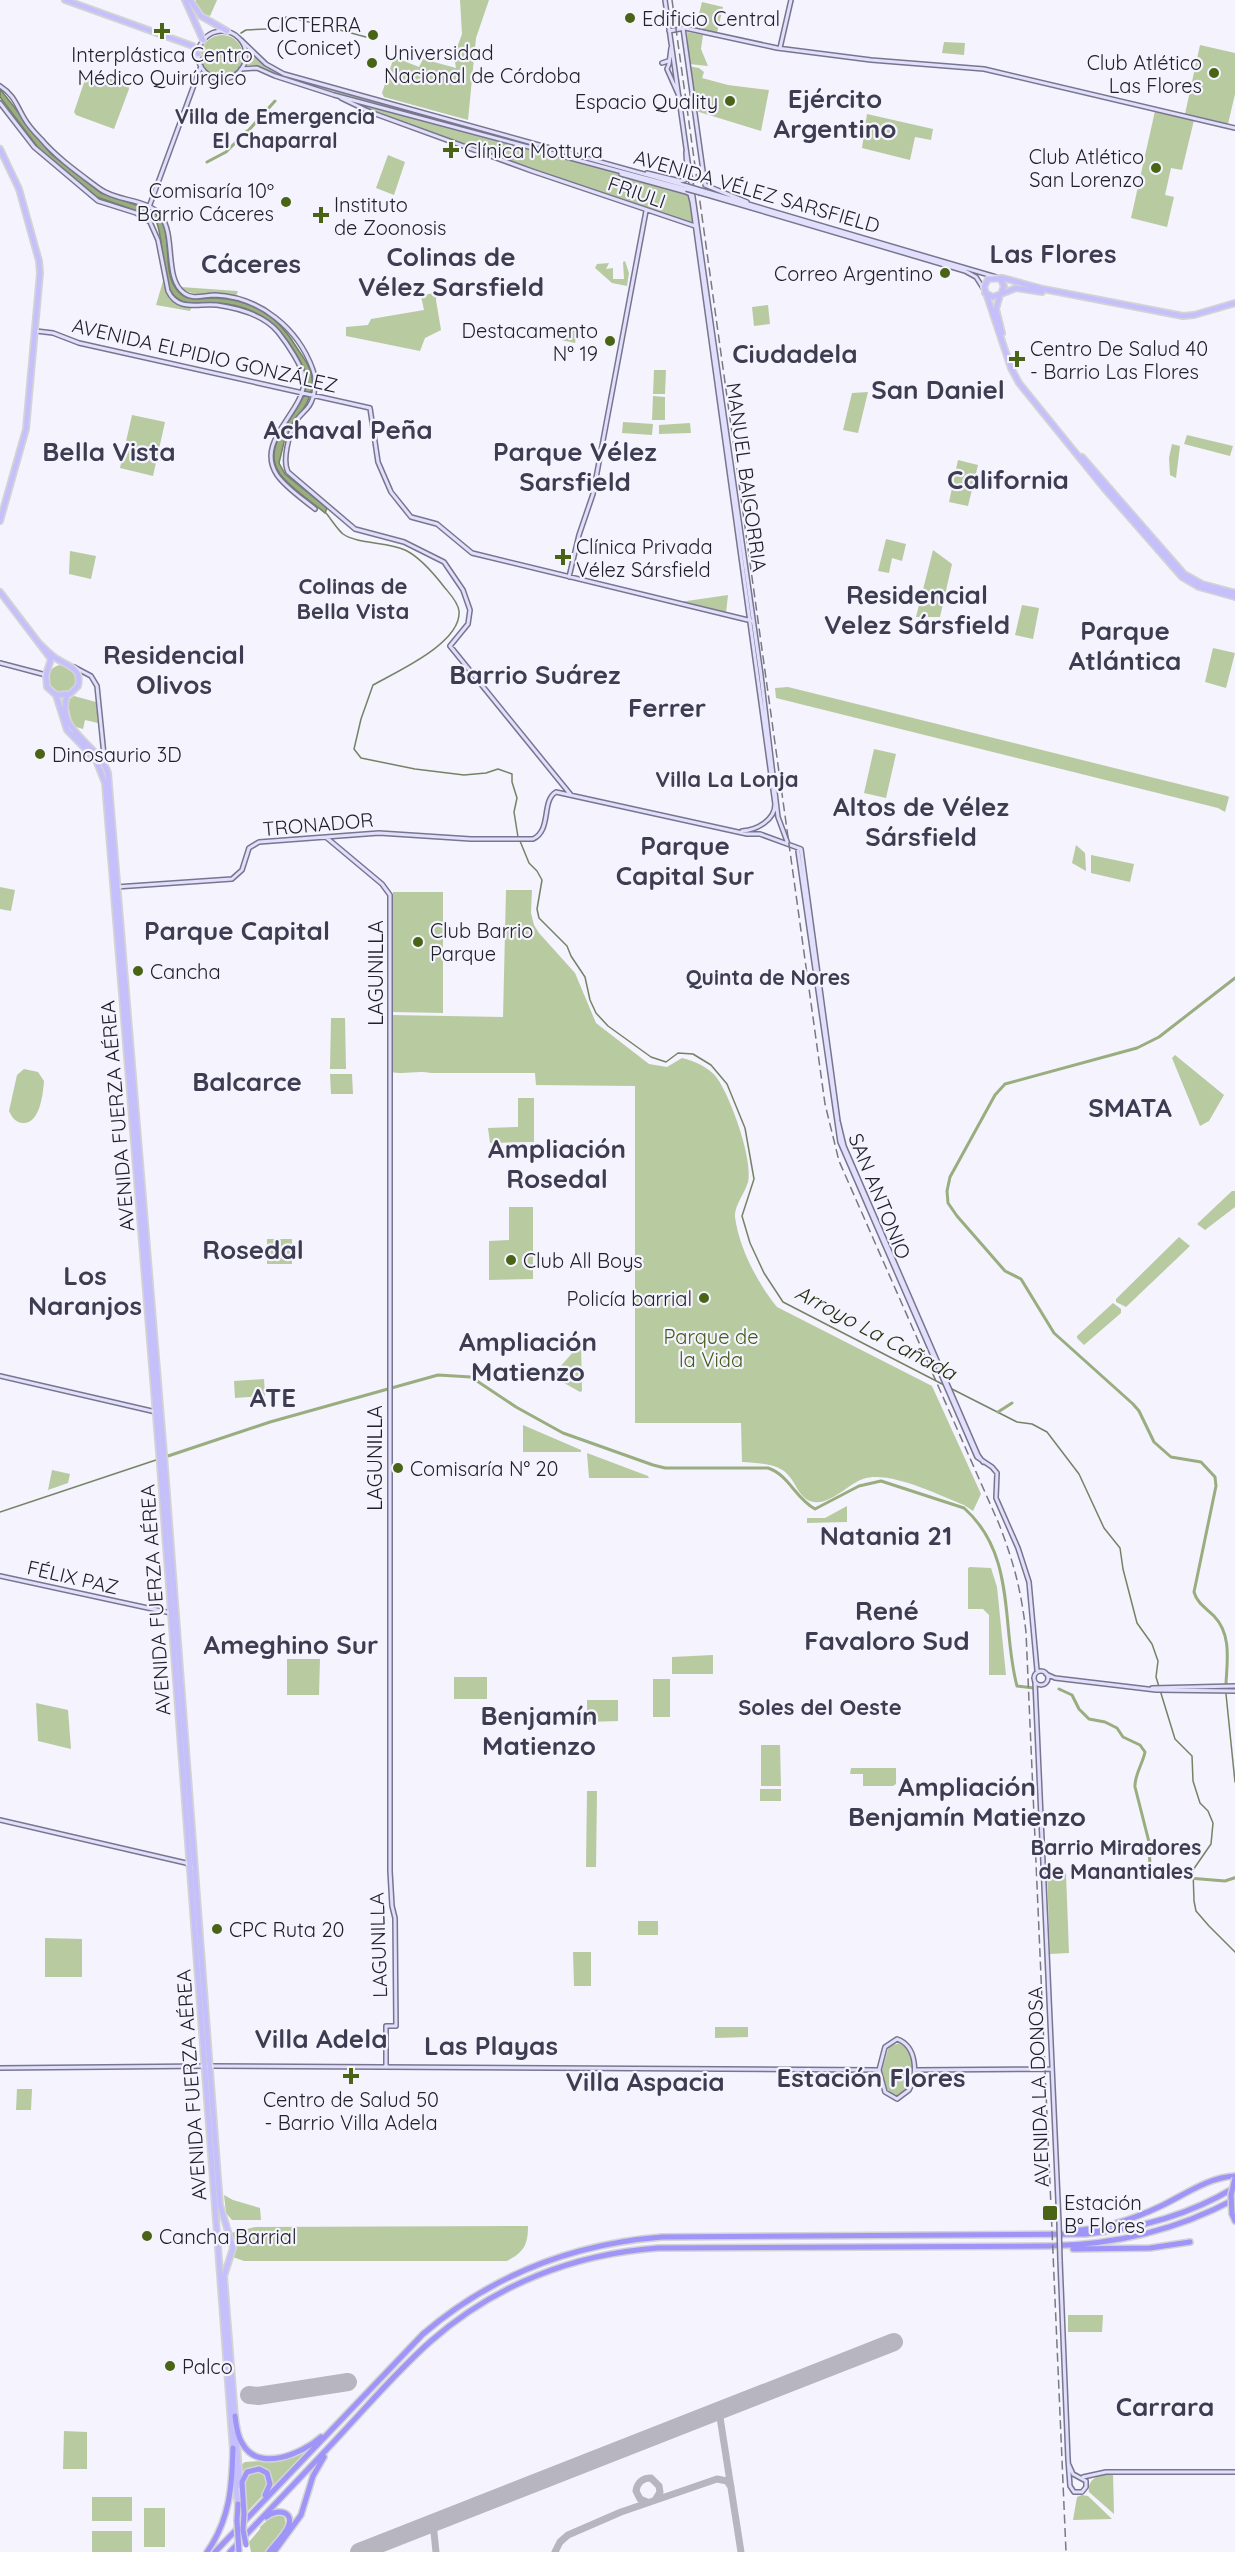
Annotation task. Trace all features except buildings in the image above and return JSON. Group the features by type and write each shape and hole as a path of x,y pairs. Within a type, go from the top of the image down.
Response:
{"highway":[{"path":"938,2236 959,2233 1072,2231 1097,2228 1140,2215 1221,2178 1235,2177 1231,2195 1232,2214 1235,2221"},
{"path":"211,2552 411,2345 455,2308 514,2273 567,2253 613,2242 662,2237 1070,2235 1114,2231 1176,2215 1235,2187"},
{"path":"231,2552 420,2351 461,2317 520,2282 574,2262 620,2252 668,2247 1078,2245 1123,2240 1178,2225 1235,2199"},
{"path":"990,2246 1043,2249 1144,2248 1190,2242"},
{"path":"274,2552 301,2515 321,2460 359,2415"},
{"path":"235,2416 238,2436 244,2446 255,2455 268,2458 283,2457 301,2451 340,2420"},
{"path":"211,2552 229,2506 233,2448"},
{"path":"211,2552 267,2492 270,2478 262,2470 252,2469 244,2477 242,2485 241,2517 243,2550"},
{"path":"238,2504 243,2529 243,2550"},
{"path":"242,2538 272,2512 283,2512 288,2518 288,2526 269,2552"}],"main road":[{"path":"65,0 193,46 201,66 211,76 222,79 232,76 241,69 246,58 241,40 201,16 190,0"},
{"path":"185,0 203,40"},
{"path":"665,0 693,193"},
{"path":"780,48 791,0"},
{"path":"669,31 683,28 780,48 871,60 984,69 1235,128"},
{"path":"683,28 705,185 748,203"},
{"path":"198,54 203,40 212,33 227,31"},
{"path":"670,37 668,70 681,101"},
{"name":"AVENIDA VÉLEZ SARSFIELD","path":"241,40 266,64 280,73 704,193 965,271 976,277 985,291"},
{"path":"662,63 668,62 676,67"},
{"path":"146,216 201,66"},
{"path":"668,70 674,72 676,67"},
{"name":"AVENIDA VÉLEZ SARSFIELD","path":"241,69 257,68 274,76 334,95 609,166"},
{"path":"0,86 14,97 25,120 44,143 99,189 107,194 149,208 161,215 166,226 174,278 179,289 190,296 238,299 265,309 287,327 308,360 315,379 309,406 294,424 286,458 288,472 355,529 404,542 442,560 463,590 470,610 468,624 450,646 572,795 769,837 799,852"},
{"name":"FRIULI","path":"334,95 370,112 446,140 646,211 695,226"},
{"path":"0,103 34,147 96,199 146,216 156,235 171,298 188,306 214,305 253,314 273,327 302,370 304,378 303,394 281,427 273,448 272,461 280,479 315,509"},
{"path":"609,166 680,181 685,180 687,172 684,126"},
{"path":"0,149 19,189 40,265 26,429 0,521"},
{"path":"609,166 629,177 686,192 691,197 692,205"},
{"name":"MANUEL BAIGORRIA","path":"693,193 692,205 725,432"},
{"name":"MANUEL BAIGORRIA","path":"693,193 780,826"},
{"name":"AVENIDA VÉLEZ SARSFIELD","path":"704,193 748,203 1043,289 1183,316 1235,304"},
{"path":"646,211 593,494 579,535 569,577 751,621"},
{"path":"997,277 1004,284 996,307 997,315 1012,367 1025,387 1184,574 1202,584 1235,595 1199,588 1182,577 1061,436 1013,373 985,291 986,280 997,277"},
{"name":"AVENIDA VÉLEZ SARSFIELD","path":"1001,294 1011,289 1021,288 1184,318 1235,304"},
{"path":"985,291 993,297 1001,294"},
{"name":"AVENIDA ELPIDIO GONZÁLEZ","path":"34,331 51,333 79,343 370,408 378,462 391,492 411,517 437,524 474,554 569,577"},
{"path":"1,595 51,659 47,672 47,687 57,695 67,696 79,683 78,675 72,666"},
{"name":"MANUEL BAIGORRIA","path":"751,621 775,804 774,814 766,822"},
{"path":"39,644 63,662 91,676 97,686 105,765"},
{"path":"0,663 31,673 47,672 55,664 63,662"},
{"name":"AVENIDA FUERZA AÉREA","path":"57,695 67,730 94,757 103,773 164,1462 195,1935 220,2205 233,2248 224,2276 228,2363 235,2416 241,2517"},
{"path":"67,696 65,711 69,724 76,734 96,752 105,765"},
{"name":"AVENIDA FUERZA AÉREA","path":"105,765 159,1456 207,2025 207,2066 238,2504"},
{"name":"TRONADOR","path":"114,886 232,879 241,872 247,852 256,843 379,833 535,838 543,829 553,792 572,795"},
{"path":"740,831 753,830 766,822 775,821 791,846"},
{"path":"766,822 762,831 769,837"},
{"path":"769,837 778,835 780,826"},
{"name":"LAGUNILLA","path":"325,837 389,890 391,1080 390,1852 392,1906 395,1918 396,2026 386,2026 386,2067"},
{"name":"SAN ANTONIO","path":"799,852 840,1142 977,1457 998,1473 996,1498 1024,1564 1031,1601 1037,1656 1035,1682"},
{"name":"SAN ANTONIO","path":"799,852 838,1121 844,1146 950,1393"},
{"path":"0,1376 156,1412"},
{"path":"159,1456 164,1462"},
{"name":"FÉLIX PAZ","path":"0,1576 173,1613"},
{"name":"SAN ANTONIO","path":"1037,1656 1045,1673"},
{"path":"1037,1670 1060,1679 1150,1689 1235,1691"},
{"name":"AVENIDA LA DONOSA","path":"1037,1707 1038,1693 1044,1685 1045,1673"},
{"path":"1035,1682 1037,1686 1060,1679"},
{"name":"AVENIDA LA DONOSA","path":"1035,1682 1070,2482"},
{"path":"1165,1689 1235,1686"},
{"path":"0,1820 190,1864 195,1869"},
{"path":"195,1935 198,1937 202,1965"},
{"path":"897,2039 905,2043 910,2051 915,2070 909,2090 897,2099 885,2092 879,2070 885,2047 897,2039"},
{"path":"0,2068 254,2066 879,2070"},
{"path":"915,2070 1052,2069"},
{"path":"1069,2465 1073,2474 1086,2481 1087,2486"},
{"path":"1097,2474 1084,2491 1078,2493 1072,2490 1070,2482 1079,2477 1097,2474 1116,2471 1235,2472"}],"green space":[{"path":"196,0 217,0 210,16 201,13 195,3"},
{"path":"460,0 489,0 476,38 468,120 384,97 382,93 394,57 419,67 423,59 456,68 454,56 462,34"},
{"path":"702,2 723,7 717,33 702,30 704,19 698,18"},
{"path":"687,32 703,35 701,49 708,66 689,64"},
{"path":"222,35 230,36 237,41 242,48 242,64 237,71 230,76 222,77 214,76 207,71 202,64 201,56 202,48 207,41 214,36"},
{"path":"944,42 965,43 964,55 942,53"},
{"name":"Club Atlético Las Flores","path":"1200,45 1235,53 1235,94 1228,124 1185,114"},
{"path":"247,50 281,75 447,121 447,123 280,77 255,65 246,65"},
{"name":"Espacio Quality","path":"688,66 699,68 704,72 702,78 728,85 769,90 761,131 696,111"},
{"path":"91,72 128,85 129,89 114,129 76,115 74,112 87,74"},
{"path":"334,95 609,168 690,194 695,226 467,149"},
{"name":"Club Atlético San Lorenzo","path":"1155,111 1194,120 1182,170 1171,168 1165,195 1174,197 1167,227 1131,218"},
{"path":"867,114 933,129 931,140 915,137 910,160 862,148"},
{"path":"388,155 405,162 394,195 376,188"},
{"path":"625,261 629,273 627,286 612,283 595,268 597,264 609,263 606,269 613,268 613,279 624,279 623,262"},
{"path":"163,281 170,298 191,308 190,311 156,305"},
{"path":"181,287 238,292 235,297 199,294 186,291"},
{"path":"437,292 436,300 441,330 425,338 420,351 346,336 346,327 368,325 371,319 424,310 421,296"},
{"path":"768,305 770,324 754,326 752,307"},
{"path":"564,328 586,331 584,339 576,338 575,343 561,340"},
{"path":"654,370 666,370 665,394 653,394"},
{"path":"868,392 858,433 843,430 852,393"},
{"path":"653,396 665,397 665,420 652,420"},
{"path":"132,415 165,422 153,476 120,468"},
{"path":"623,422 653,424 652,435 622,433"},
{"path":"690,423 691,433 659,434 659,425"},
{"path":"1187,435 1233,446 1230,456 1184,444"},
{"path":"1172,444 1180,446 1176,478 1170,475 1169,458"},
{"path":"958,460 978,465 968,506 949,502"},
{"path":"886,539 906,544 902,561 892,558 889,573 878,571"},
{"path":"933,550 952,564 940,617 916,617"},
{"path":"70,551 96,556 91,579 69,574"},
{"path":"728,595 726,613 680,602"},
{"path":"1022,605 1039,608 1033,639 1015,635"},
{"path":"1213,648 1235,653 1226,688 1205,682"},
{"path":"62,665 72,669 76,679 72,689 62,693 52,689 48,679 52,669"},
{"path":"788,687 1227,796 1229,797 1225,812 1218,808 776,698 775,688"},
{"path":"74,696 96,702 98,723 85,720 83,729 73,726 67,701"},
{"path":"874,749 896,754 886,798 864,793"},
{"path":"1076,845 1085,853 1086,871 1072,863"},
{"path":"1091,855 1134,864 1130,882 1091,873"},
{"path":"0,887 15,890 11,911 0,909"},
{"name":"Parque de la Vida","path":"506,890 532,890 531,913 534,925 575,973 596,1023 649,1064 667,1067 682,1058 701,1065 717,1078 734,1114 747,1159 748,1182 736,1208 735,1217 745,1253 756,1277 777,1307 932,1386 981,1494 973,1511 964,1505 913,1485 874,1477 863,1479 826,1500 809,1501 780,1468 767,1464 742,1462 741,1423 635,1423 635,1086 536,1085 535,1073 391,1072 390,1015 503,1017"},
{"name":"Club Barrio Parque","path":"393,892 443,892 443,1013 392,1012"},
{"path":"331,1018 345,1018 346,1069 330,1069"},
{"path":"1175,1055 1224,1095 1209,1121 1200,1126 1172,1058"},
{"path":"24,1069 38,1072 44,1081 37,1114 28,1122 22,1123 17,1122 9,1111 17,1075"},
{"path":"330,1074 352,1074 353,1094 331,1094"},
{"path":"518,1098 534,1098 534,1142 490,1143 488,1128 518,1127"},
{"path":"1232,1191 1235,1191 1235,1207 1205,1230 1197,1224"},
{"name":"Club All Boys","path":"509,1207 533,1207 533,1279 489,1280 489,1241 509,1240"},
{"path":"1179,1237 1190,1246 1126,1307 1116,1302 1116,1299"},
{"path":"267,1239 292,1239 292,1264 267,1264"},
{"path":"1113,1303 1121,1309 1121,1313 1084,1345 1077,1336"},
{"path":"581,1343 582,1391 580,1392 552,1376"},
{"path":"264,1379 265,1396 235,1398 234,1381"},
{"path":"523,1425 581,1450 581,1452 523,1452"},
{"path":"587,1453 648,1476 649,1478 589,1478"},
{"path":"52,1470 70,1474 68,1483 48,1490"},
{"path":"847,1506 847,1522 807,1523 807,1518 825,1518"},
{"path":"968,1568 991,1568 997,1587 1006,1675 989,1675 989,1615 983,1609 968,1609"},
{"path":"713,1655 713,1674 672,1674 672,1657"},
{"path":"287,1659 320,1659 319,1695 287,1695"},
{"path":"454,1677 487,1677 487,1699 454,1699"},
{"path":"653,1679 670,1679 670,1717 653,1717"},
{"path":"587,1700 618,1700 618,1721 587,1722"},
{"path":"36,1703 68,1710 71,1749 38,1741"},
{"path":"761,1745 780,1745 781,1786 761,1786"},
{"path":"851,1768 896,1768 896,1784 893,1786 863,1786 863,1774 850,1774"},
{"path":"760,1789 781,1789 781,1801 760,1801"},
{"path":"587,1791 597,1791 596,1867 586,1867"},
{"path":"1047,1872 1066,1873 1069,1953 1050,1954"},
{"path":"638,1921 658,1921 658,1935 638,1935"},
{"path":"45,1938 82,1939 82,1977 45,1977"},
{"path":"573,1952 591,1952 591,1986 574,1986"},
{"path":"715,2027 748,2027 748,2037 715,2038"},
{"path":"900,2043 909,2053 912,2071 907,2090 897,2097 888,2092 882,2070 889,2046"},
{"path":"17,2089 32,2089 31,2110 16,2110"},
{"path":"224,2195 260,2208 261,2220 232,2220 226,2213"},
{"path":"528,2226 524,2247 507,2261 244,2261 233,2257 235,2243 231,2233 255,2227"},
{"path":"1068,2315 1103,2315 1102,2332 1068,2332"},
{"path":"64,2431 87,2432 87,2469 63,2469"},
{"path":"309,2449 271,2489 272,2480 267,2471 253,2467 242,2474 241,2465 245,2462 275,2460"},
{"path":"255,2470 265,2474 269,2482 263,2495 247,2512 245,2488 247,2474"},
{"path":"1103,2473 1113,2473 1114,2514 1089,2492 1090,2483"},
{"path":"1088,2496 1112,2519 1073,2520 1077,2497"},
{"path":"92,2497 132,2497 132,2521 92,2521"},
{"path":"144,2508 165,2508 165,2547 144,2547"},
{"path":"275,2513 284,2515 286,2525 265,2552 251,2552 249,2542 260,2527"},
{"path":"92,2531 132,2531 132,2552 92,2552"}],"shaded area":[{"path":"0,89 51,154 101,193 151,210 159,217 166,237 169,271 172,281 181,294 195,299 230,299 253,306 273,319 290,337 308,366 312,375 312,386 308,400 287,439 285,438 279,463 285,474 327,508 325,513 295,490 280,474 274,460 275,447 304,395 307,382 304,369 289,342 270,322 245,308 214,303 186,302 176,298 168,286 161,238 156,221 151,216 97,197 39,149 0,97"}],"waterway":[{"path":"269,28 277,32 286,17"},
{"path":"289,18 319,24"},
{"path":"321,25 366,37"},
{"path":"241,33 246,30 267,29"},
{"path":"248,131 275,101"},
{"path":"207,162 226,152 247,131"},
{"name":"Arroyo La Cañada","path":"326,513 341,532 349,537 398,547 416,557 432,572 457,604 459,611 457,623 439,645 426,655 373,685 361,719 354,749 361,758 415,769 464,775 486,773 498,769 512,774 517,798 514,812 518,837"},
{"name":"Arroyo La Cañada","path":"520,841 529,863 542,880 537,909 539,918 567,946 585,977 590,1000 596,1013 608,1026 651,1057 666,1062 678,1053 693,1054 711,1065 727,1084 745,1128 754,1179 742,1216 750,1243 764,1273 783,1302 946,1386"},
{"path":"1226,1684 1227,1648 1224,1631 1194,1592 1216,1486 1215,1477 1201,1462 1171,1457 1154,1442 1139,1411 1133,1404 1054,1333 1021,1279 1005,1271 957,1216 948,1203 947,1191 950,1177 995,1095 1005,1084 1137,1048 1159,1037 1235,978"},
{"path":"168,1456 270,1422 438,1375 471,1377 516,1407 563,1433 653,1465 665,1468 768,1468 787,1481 802,1499 815,1509 859,1486 881,1481 964,1508 981,1527 1000,1569 1017,1686 1034,1688"},
{"name":"Arroyo La Cañada","path":"950,1388 1017,1422 1032,1424 1047,1432 1079,1474 1104,1528 1120,1548 1137,1623 1152,1644 1158,1661 1156,1677 1175,1739 1192,1756 1193,1781 1200,1803 1208,1811 1213,1823 1211,1844 1193,1870 1196,1911 1235,1952"},
{"path":"998,1412 1012,1403"},
{"path":"0,1512 156,1460"},
{"path":"1059,1689 1072,1695 1079,1709 1089,1719 1105,1722 1117,1728 1123,1737 1140,1745 1145,1752 1135,1787 1149,1842 1150,1867 1154,1874 1159,1876"},
{"path":"1226,1694 1235,1782"},
{"path":"1164,1876 1225,1881 1234,1878"}],"taxiway":[{"path":"719,2411 741,2552"},
{"path":"647,2502 640,2499 636,2491 639,2483 645,2479 651,2478 659,2486 660,2492 655,2500"},
{"path":"555,2552 560,2542 568,2535 621,2512 717,2479 727,2481 731,2487"},
{"path":"433,2523 436,2552"}],"runway":[{"path":"359,2552 894,2342"},
{"path":"249,2395 258,2396 348,2382"}],"railway":[{"path":"672,0 825,1104 839,1161 999,1524 1016,1577 1024,1617 1066,2552"}],"place":[{"name":"Edificio Central","path":"630,18"},
{"name":"Interplástica Centro Médico Quirúrgico","path":"162,31"},
{"name":"CICTERRA (Conicet)","path":"373,35"},
{"name":"Universidad Nacional de Córdoba","path":"372,63"},
{"name":"Club Atlético Las Flores","path":"1214,73"},
{"name":"Espacio Quality","path":"730,101"},
{"name":"Clínica Mottura","path":"451,150"},
{"name":"Club Atlético San Lorenzo","path":"1156,168"},
{"name":"Comisaría 10º Barrio Cáceres","path":"286,202"},
{"name":"Instituto de Zoonosis","path":"321,215"},
{"name":"Correo Argentino","path":"945,273"},
{"name":"Destacamento N° 19","path":"610,341"},
{"name":"Centro De Salud 40 - Barrio Las Flores","path":"1017,359"},
{"name":"Clínica Privada Vélez Sársfield","path":"563,557"},
{"name":"Dinosaurio 3D","path":"40,754"},
{"name":"Club Barrio Parque","path":"418,942"},
{"name":"Cancha","path":"138,971"},
{"name":"Club All Boys","path":"511,1260"},
{"name":"Policía barrial","path":"704,1298"},
{"name":"Comisaría N° 20","path":"398,1468"},
{"name":"CPC Ruta 20","path":"217,1929"},
{"name":"Centro de Salud 50 - Barrio Villa Adela","path":"351,2076"},
{"name":"Estación B° Flores","path":"1050,2213"},
{"name":"Cancha Barrial","path":"147,2236"},
{"name":"Palco","path":"170,2366"}],"district":[{"name":"Ejército Argentino","path":"835,113"},
{"name":"Villa de Emergencia El Chaparral","path":"275,128"},
{"name":"Las Flores","path":"1053,253"},
{"name":"Cáceres","path":"251,263"},
{"name":"Colinas de Vélez Sarsfield","path":"451,271"},
{"name":"Ciudadela","path":"795,353"},
{"name":"San Daniel","path":"938,389"},
{"name":"Achaval Peña","path":"348,429"},
{"name":"Bella Vista","path":"109,451"},
{"name":"Parque Vélez Sarsfield","path":"575,466"},
{"name":"California","path":"1008,479"},
{"name":"Colinas de Bella Vista","path":"353,598"},
{"name":"Residencial Velez Sársfield","path":"917,609"},
{"name":"Parque Atlántica","path":"1125,645"},
{"name":"Residencial Olivos","path":"174,669"},
{"name":"Barrio Suárez","path":"535,674"},
{"name":"Ferrer","path":"667,707"},
{"name":"Villa La Lonja","path":"727,779"},
{"name":"Altos de Vélez Sársfield","path":"921,821"},
{"name":"Parque Capital Sur","path":"685,860"},
{"name":"Parque Capital","path":"237,930"},
{"name":"Quinta de Nores","path":"768,977"},
{"name":"Balcarce","path":"247,1081"},
{"name":"SMATA","path":"1130,1107"},
{"name":"Ampliación Rosedal","path":"557,1163"},
{"name":"Rosedal","path":"253,1249"},
{"name":"Los Naranjos","path":"85,1290"},
{"name":"Ampliación Matienzo","path":"528,1356"},
{"name":"ATE","path":"273,1397"},
{"name":"Natania 21","path":"886,1535"},
{"name":"René Favaloro Sud","path":"887,1624"},
{"name":"Ameghino Sur","path":"291,1644"},
{"name":"Soles del Oeste","path":"820,1707"},
{"name":"Benjamín Matienzo","path":"539,1730"},
{"name":"Ampliación Benjamín Matienzo","path":"967,1801"},
{"name":"Barrio Miradores de Manantiales","path":"1116,1859"},
{"name":"Villa Adela","path":"321,2038"},
{"name":"Las Playas","path":"491,2045"},
{"name":"Estación Flores","path":"871,2077"},
{"name":"Villa Aspacia","path":"645,2081"},
{"name":"Carrara","path":"1165,2406"}]}
